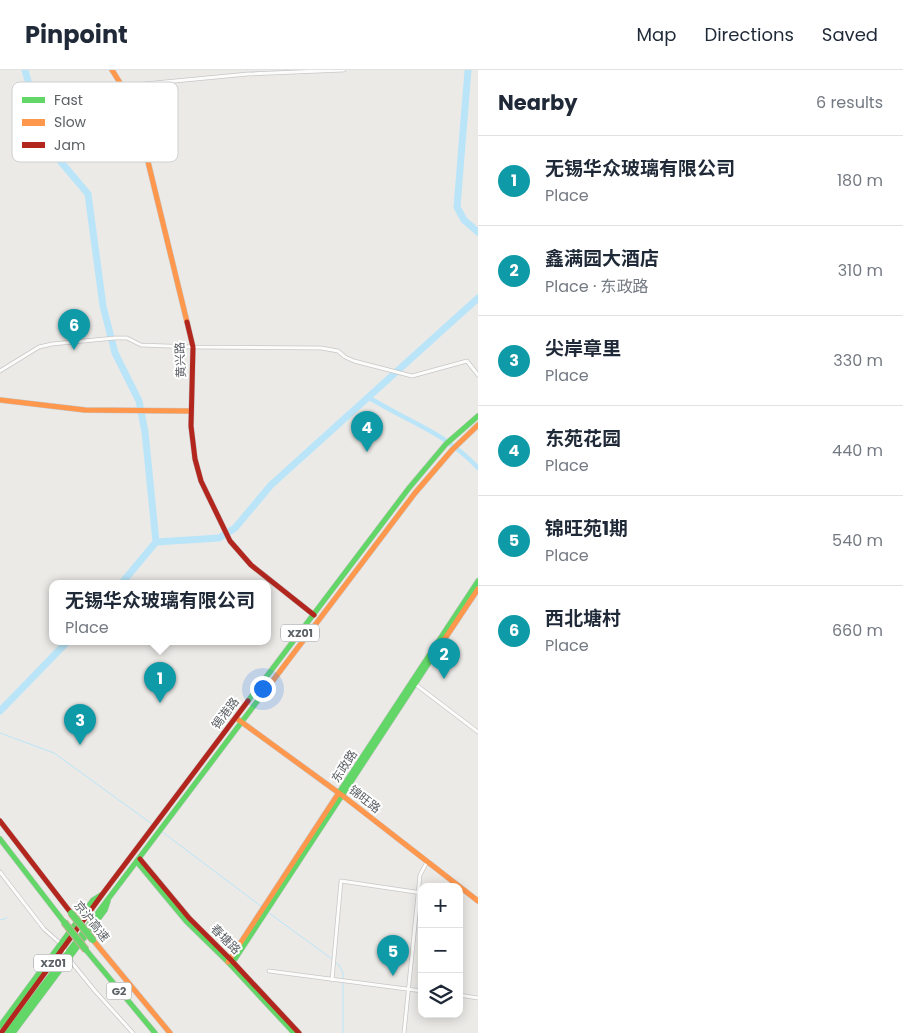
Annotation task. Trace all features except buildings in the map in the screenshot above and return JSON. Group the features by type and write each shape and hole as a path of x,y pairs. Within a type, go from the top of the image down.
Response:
{"main road":[{"name":"黄兴路","path":"112,70 120,82"},
{"name":"黄兴路","path":"148,162 192,347 191,426 195,459 201,481 230,541 251,565 270,580"},
{"path":"0,400 86,410 191,411"},
{"name":"锡港路","path":"238,721 409,488 446,444 478,416"},
{"name":"锡港路","path":"107,894 415,492 452,450 478,426"},
{"name":"黄兴路","path":"271,581 314,615"},
{"name":"东政路","path":"231,962 414,683 478,581"},
{"name":"东政路","path":"414,683 478,589"},
{"name":"锦旺路","path":"238,721 341,795 478,901"},
{"name":"京沪高速","path":"0,820 71,913 170,1033"},
{"name":"锡港路","path":"107,894 139,860 157,828"},
{"name":"京沪高速","path":"0,839 86,950 155,1033"},
{"name":"春塘路","path":"139,860 186,921 231,962 299,1033"},
{"path":"13,1033 65,950 93,900 107,894"},
{"path":"0,1026 65,950 104,910 107,894"},
{"name":"XZ01","path":"1,1033 65,950"},
{"name":"XZ01","path":"7,1033 65,950"},
{"name":"春塘路","path":"231,962 294,1033"}],"street":[{"path":"164,82 248,74 344,70"},
{"path":"0,371 39,347 52,344 127,338 141,345 321,348 338,351 345,358 354,361 412,376 466,361 478,375"},
{"path":"414,683 478,732"},
{"path":"420,883 420,875 428,862"},
{"path":"0,872 44,929 65,950 95,991 133,1033"},
{"path":"332,980 341,880 418,892"},
{"path":"404,1033 418,911"},
{"path":"269,971 418,990"},
{"path":"463,996 478,998"}],"waterway":[{"path":"25,70 28,82"},
{"path":"468,70 457,207 464,220 478,232"},
{"path":"61,162 88,194 103,306 115,353 139,401 145,432 156,542"},
{"path":"124,580 156,542 219,538 235,528 271,485 478,298"},
{"path":"368,397 426,428 453,445 478,468"},
{"path":"0,711 64,645"},
{"path":"0,733 54,753 152,824"},
{"path":"161,831 262,907"},
{"path":"269,913 332,959"},
{"path":"0,920 7,918"},
{"path":"335,962 343,973 343,1033"}],"traffic: fast":[{"path":"248,701 409,488 446,444 478,416"},
{"path":"338,794 478,581"},
{"path":"231,965 432,658"},
{"path":"7,1033 262,695"},
{"path":"0,839 64,922"},
{"path":"137,862 186,921 228,962 294,1033"},
{"path":"0,1026 93,900 101,895"},
{"path":"13,1033 105,910 108,901"},
{"path":"71,913 93,940"},
{"path":"64,922 86,950"},
{"path":"86,950 155,1033"}],"traffic: slow":[{"path":"112,70 120,82"},
{"path":"148,162 187,322"},
{"path":"0,400 85,410 191,411"},
{"path":"262,695 415,493 452,450 478,425"},
{"path":"432,658 478,589"},
{"path":"236,718 343,796 478,901"},
{"path":"228,962 338,794"},
{"path":"93,940 170,1033"}],"traffic: jam":[{"path":"187,322 193,347 191,426 195,459 201,481 230,541 251,565 270,580"},
{"path":"271,581 314,615"},
{"path":"1,1033 104,892 248,701"},
{"path":"0,821 71,913"},
{"path":"140,859 189,918 299,1033"}],"place":[{"name":"西北塘村","path":"74,350"},
{"name":"东苑花园","path":"367,452"},
{"name":"鑫满园大酒店","path":"444,679"},
{"name":"无锡华众玻璃有限公司","path":"160,703"},
{"name":"尖岸章里","path":"80,745"},
{"name":"锦旺苑1期","path":"393,976"}]}
